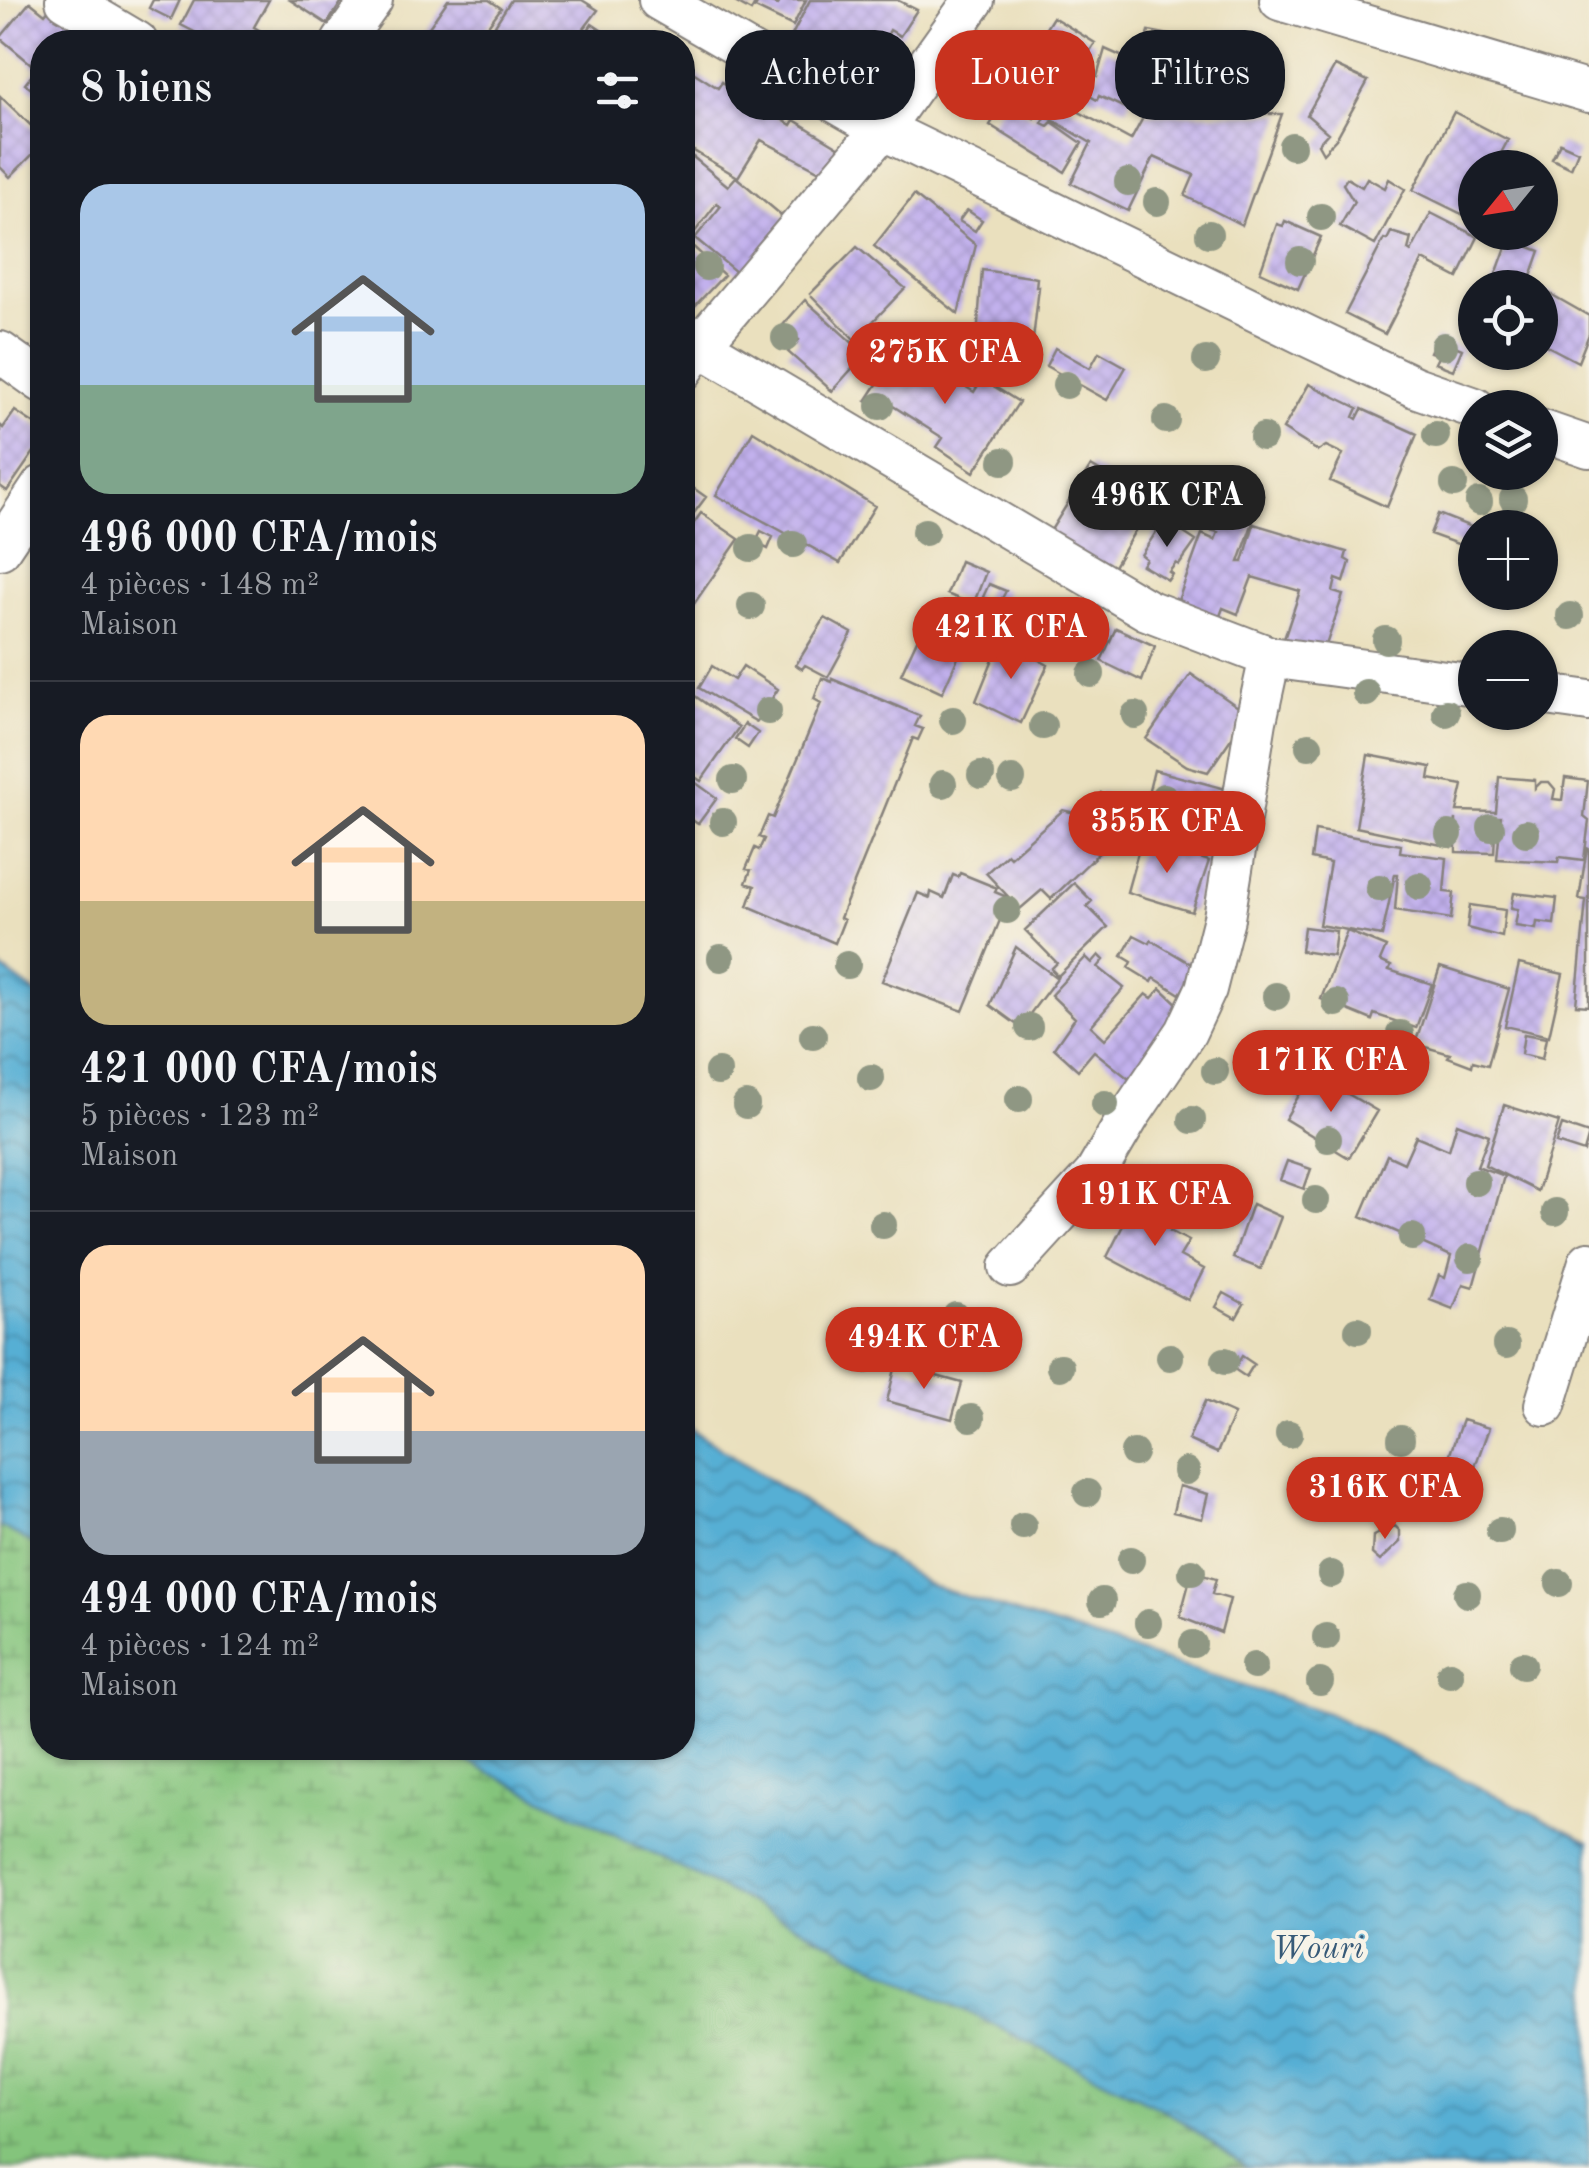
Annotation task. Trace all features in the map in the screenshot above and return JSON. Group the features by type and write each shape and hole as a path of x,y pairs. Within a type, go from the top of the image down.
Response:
{"street":[{"path":"66,0 117,30"},
{"path":"351,30 372,0"},
{"path":"659,0 882,129 1379,370 1458,401"},
{"path":"695,343 882,129 974,0"},
{"path":"1280,0 1589,92"},
{"path":"0,352 30,373"},
{"path":"695,355 1147,610 1270,657 1458,683"},
{"path":"1558,436 1589,447"},
{"path":"0,550 30,504"},
{"path":"1010,1267 1095,1174 1128,1116 1186,1032 1206,989 1224,918 1270,657"},
{"path":"1558,697 1589,701"},
{"path":"1545,1405 1589,1262"}],"green space":[{"path":"0,1526 30,1542 30,1760 465,1760 1172,2114 1247,2168 0,2168"}],"water":[{"path":"0,967 30,989 30,1542 0,1526"},
{"name":"Wouri","path":"695,1431 929,1585 1327,1713 1589,1841 1589,2168 1247,2168 1172,2114 465,1760 695,1760"}],"building":[{"path":"153,0 180,0 171,19 149,8"},
{"path":"194,0 269,0 254,27 259,30 191,30 181,25"},
{"path":"290,0 343,0 327,24"},
{"path":"448,0 489,0 501,8 485,30 427,30"},
{"path":"511,0 582,0 598,10 583,30 503,30 495,25"},
{"path":"731,0 757,0 751,11"},
{"path":"759,0 778,5 781,0 806,0 793,26 755,8"},
{"path":"810,0 897,0 917,10 904,30 795,30"},
{"path":"30,2 45,14 55,2 86,28 30,30 30,63 0,38"},
{"path":"1053,17 1074,30 1045,30"},
{"path":"1105,49 1115,53 1115,103 1099,96 1095,99"},
{"path":"1335,66 1368,81 1336,139 1323,153 1318,144 1328,133 1307,115"},
{"path":"695,73 718,88 722,82 725,84 725,120 783,120 791,125 794,120 850,154 835,179 761,140 738,177 695,152"},
{"path":"0,96 30,125 30,157 10,177 0,167"},
{"path":"1454,112 1508,140 1503,150 1458,150 1458,212 1413,190"},
{"path":"993,120 1044,120 1042,123 1048,126 1052,122 1082,143 1065,172 990,125"},
{"path":"1053,120 1094,120 1131,140 1142,120 1280,120 1242,225 1185,196 1194,175 1154,157 1128,211 1071,183 1091,143"},
{"path":"1560,143 1578,151 1571,168 1558,162"},
{"path":"695,159 728,186 736,177 792,224 748,282 695,238 721,206 717,203 695,232"},
{"path":"1347,178 1362,187 1367,178 1385,188 1389,179 1405,189 1375,245 1340,226 1354,202 1343,184"},
{"path":"914,195 976,245 958,314 874,246"},
{"path":"967,210 982,220 975,231 959,221"},
{"path":"1431,213 1458,227 1458,250 1472,250 1462,270 1458,270 1458,278 1423,260 1385,334 1345,314 1391,232 1411,238 1411,252"},
{"path":"1285,221 1321,237 1298,289 1260,272 1277,224 1283,226"},
{"path":"857,247 905,288 855,340 810,294"},
{"path":"695,248 724,275 695,306"},
{"path":"1505,250 1540,251 1533,270 1498,270"},
{"path":"982,270 1037,278 1032,349 977,338"},
{"path":"1558,298 1589,316 1589,334 1578,362 1558,351"},
{"path":"805,300 865,354 832,391 788,352 799,340 782,326"},
{"path":"1436,338 1458,347 1453,370 1435,363 1439,355 1430,352"},
{"path":"1055,348 1090,368 1099,352 1126,367 1107,400 1046,366"},
{"path":"907,349 974,392 982,379 1019,402 974,472 937,447 943,438 893,406 887,415 866,401 889,366 894,370"},
{"path":"1309,384 1358,408 1354,417 1357,419 1362,409 1417,434 1387,507 1330,481 1343,454 1326,446 1318,451 1283,429"},
{"path":"15,411 30,421 30,458 7,491 0,486 0,425 3,428"},
{"path":"753,431 875,506 840,563 716,495"},
{"path":"1091,466 1152,502 1109,575 1046,538"},
{"path":"695,489 706,497 695,512"},
{"path":"1217,500 1253,522 1239,562 1243,562 1254,524 1347,552 1345,559 1350,562 1344,582 1336,579 1333,592 1343,595 1322,657 1282,645 1300,591 1252,577 1238,614 1223,608 1217,624 1176,606 1202,534 1215,540 1218,532 1202,528"},
{"path":"701,513 739,539 695,602 695,522"},
{"path":"1438,514 1458,522 1458,544 1430,534"},
{"path":"1164,520 1196,541 1169,572 1172,574 1168,580 1142,565 1146,559 1141,555"},
{"path":"761,531 773,537 768,549 755,543"},
{"path":"960,561 986,572 973,605 947,594"},
{"path":"989,584 1006,591 999,604 983,597"},
{"path":"933,605 974,622 942,693 901,674"},
{"path":"825,618 852,633 828,677 805,665 802,669 796,665"},
{"path":"1116,628 1155,646 1142,681 1101,661"},
{"path":"1001,639 1048,665 1021,723 976,701"},
{"path":"712,666 734,680 743,666 778,689 757,722 699,688"},
{"path":"1191,674 1248,714 1208,772 1187,766 1146,739"},
{"path":"822,678 920,716 915,726 923,729 918,740 913,738 840,918 844,920 835,943 748,906 755,886 746,883 751,870 746,869 755,848 759,850 764,839 759,837 768,816 773,818 821,703 814,699"},
{"path":"695,696 739,727 701,781 695,777"},
{"path":"745,724 758,733 748,748 735,739"},
{"path":"1368,755 1431,767 1429,779 1463,785 1457,811 1496,812 1499,777 1535,780 1535,788 1541,782 1549,782 1555,789 1553,799 1562,800 1565,778 1588,781 1584,817 1589,821 1584,860 1497,859 1501,817 1496,817 1494,853 1456,852 1456,819 1451,847 1356,827"},
{"path":"1154,770 1226,789 1216,840 1141,823"},
{"path":"695,782 717,798 698,824 695,822"},
{"path":"1101,793 1114,804 1104,823 1092,814 1100,839 1095,840 1103,849 1051,899 1042,890 1020,909 986,873 1063,810 1079,818 1091,813"},
{"path":"1315,830 1401,845 1400,852 1447,858 1444,892 1454,893 1451,919 1395,910 1395,874 1382,936 1319,925 1330,863 1311,859"},
{"path":"1142,838 1209,861 1192,912 1127,892"},
{"path":"1587,848 1589,1006 1576,1005 1586,900 1579,899"},
{"path":"960,873 997,888 995,892 1009,898 963,1011 882,981 918,893 930,898 931,892 944,898 953,875 958,877"},
{"path":"1074,883 1092,901 1087,906 1108,927 1058,976 1051,969 1057,963 1025,930"},
{"path":"1514,893 1557,898 1554,924 1537,922 1536,929 1515,926 1518,909 1511,908"},
{"path":"1470,905 1505,910 1502,937 1467,928"},
{"path":"1304,927 1336,931 1333,956 1301,951"},
{"path":"1347,931 1386,947 1380,961 1391,966 1389,970 1432,984 1416,1028 1374,1014 1372,1020 1321,999"},
{"path":"1134,935 1150,943 1151,940 1196,967 1180,994 1129,968 1132,962 1122,956"},
{"path":"1016,947 1057,978 1020,1027 990,1005"},
{"path":"1099,955 1104,960 1098,967 1124,988 1091,1026 1105,1039 1146,994 1152,998 1161,988 1183,1009 1129,1079 1094,1051 1078,1070 1054,1048 1075,1018 1051,995 1086,957 1092,963"},
{"path":"1519,964 1563,974 1549,1036 1505,1026"},
{"path":"1440,967 1509,989 1488,1065 1473,1061 1472,1066 1448,1057 1450,1054 1415,1044"},
{"path":"1524,1034 1546,1038 1542,1059 1521,1054"},
{"path":"1312,1073 1377,1111 1349,1158 1285,1119"},
{"path":"1504,1105 1559,1122 1537,1191 1485,1165"},
{"path":"1457,1123 1489,1135 1477,1166 1504,1176 1473,1287 1463,1284 1453,1309 1430,1300 1439,1275 1445,1278 1451,1256 1361,1216 1387,1155 1404,1163 1416,1136 1449,1150"},
{"path":"1562,1125 1589,1134 1584,1152 1556,1143"},
{"path":"1287,1161 1311,1169 1304,1189 1280,1180"},
{"path":"1139,1194 1179,1216 1170,1231 1189,1241 1180,1256 1204,1269 1188,1300 1107,1257"},
{"path":"1252,1204 1281,1217 1261,1269 1233,1258"},
{"path":"1224,1293 1244,1304 1236,1318 1216,1307"},
{"path":"1242,1356 1254,1364 1246,1377 1234,1369"},
{"path":"896,1365 962,1383 952,1419 887,1401"},
{"path":"1205,1401 1234,1414 1217,1453 1188,1440"},
{"path":"1462,1420 1489,1428 1473,1472 1447,1462"},
{"path":"1452,1477 1469,1483 1458,1511 1441,1505"},
{"path":"1179,1486 1208,1494 1202,1519 1173,1512"},
{"path":"1395,1526 1400,1531 1400,1542 1380,1561 1372,1554 1373,1536"},
{"path":"1192,1572 1216,1579 1212,1594 1230,1599 1221,1633 1180,1617"}]}
